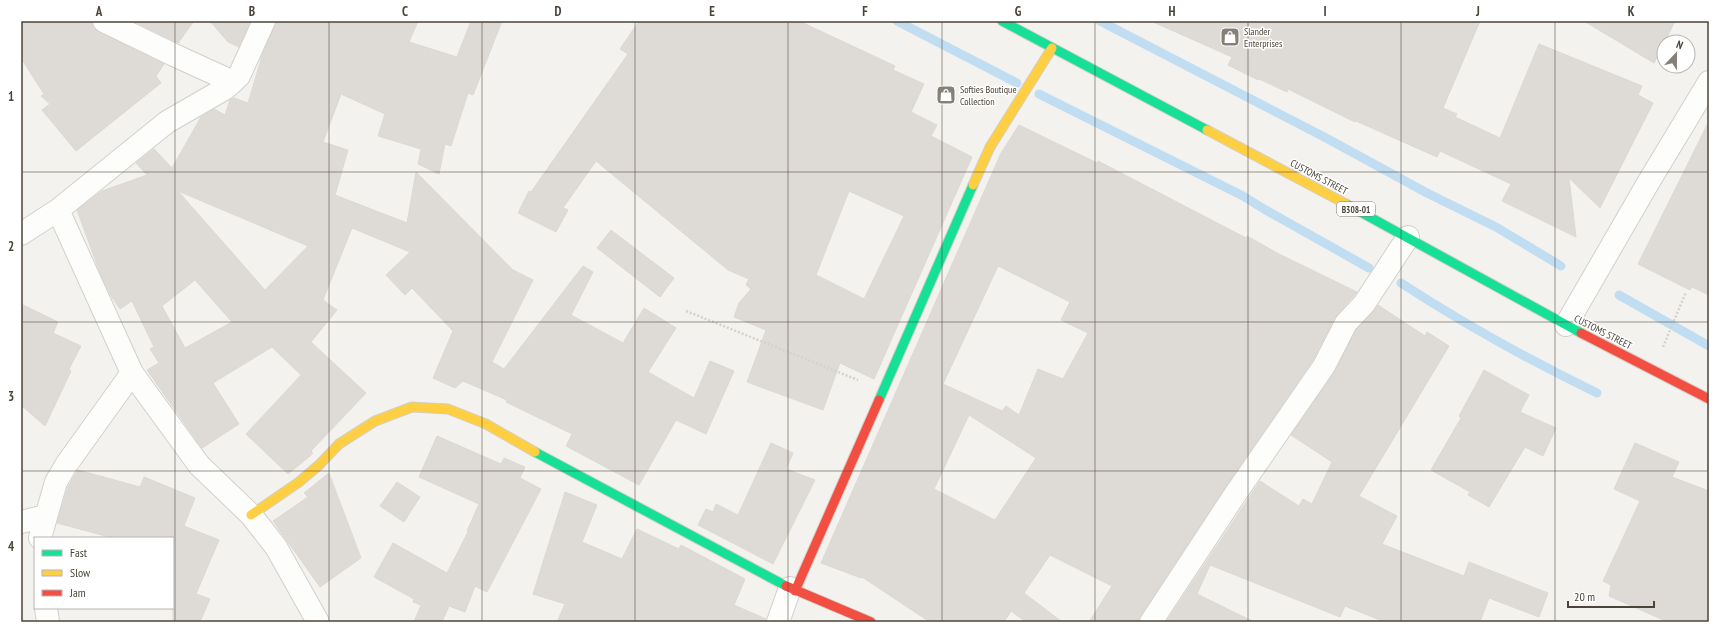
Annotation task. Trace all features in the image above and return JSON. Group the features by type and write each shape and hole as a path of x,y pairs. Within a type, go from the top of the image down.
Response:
{"main road":[{"name":"CUSTOMS STREET","path":"1002,21 1408,237 1566,325 1709,399"},
{"path":"793,590 990,147 1052,48"},
{"path":"251,515 299,482 320,465 339,444 375,421 412,407 448,408 486,424 565,469 793,590 871,622"}],"street":[{"path":"104,21 233,82"},
{"path":"21,234 58,210 167,122 226,88 233,82 239,76 264,21"},
{"path":"1566,325 1648,183 1709,82"},
{"path":"58,210 132,373 199,465 251,515 276,547 318,622"},
{"path":"1151,622 1230,502 1324,366 1346,323 1364,304 1408,237"},
{"path":"40,537 56,482 66,465 132,373"},
{"path":"21,522 46,516"},
{"path":"778,622 793,590"},
{"path":"46,609 48,622"}],"path":[{"path":"1670,330 1686,292"},
{"path":"686,311 883,390"}],"building":[{"path":"21,21 92,21 93,28 99,32 164,64 156,76 161,83 76,151 42,110 50,104 41,96 44,94 21,58"},
{"path":"133,21 194,21 178,43"},
{"path":"210,21 250,21 239,47 228,42"},
{"path":"276,21 418,21 409,42 457,57 471,21 502,21 473,95 468,93 451,146 445,144 439,174 418,164 421,149 378,136 385,114 341,94 323,142 348,150 335,195 407,223 416,172 513,270 533,280 492,362 504,369 583,266 593,272 571,315 623,343 644,308 676,328 648,372 694,398 710,361 734,371 706,434 676,420 639,485 566,446 572,434 506,402 507,400 463,381 455,388 433,378 453,331 412,288 405,295 386,275 410,252 352,228 323,300 337,310 311,342 366,393 311,451 313,453 288,474 246,434 301,375 272,347 213,383 239,424 202,448 147,370 159,363 150,349 154,347 132,301 120,309 111,296 100,273 77,210 102,191 147,175 136,163 154,149 172,168 201,117 214,109 225,115 230,100 234,98 248,103 262,56","holes":["178,191 308,246 265,290","195,280 232,322 185,348 162,306"]},
{"path":"639,21 799,21 895,66 893,70 924,84 911,112 937,125 931,136 972,157 874,379 840,363 823,410 747,382 766,330 734,317 739,303 751,289 746,285 749,279 728,270 596,161 563,208 568,210 556,232 518,213 529,191 531,192 628,54 620,49","holes":["849,191 904,216 864,299 816,275"]},
{"path":"1151,21 1480,21 1443,108 1457,114 1455,117 1500,138 1539,44 1642,86 1638,95 1653,103 1600,208 1569,178 1576,237 1502,201 1511,184 1440,151 1437,157 1356,121 1355,122 1288,89 1287,92 1259,79 1258,80 1228,65 1232,57"},
{"path":"1584,21 1675,21 1668,34 1656,34 1656,59 1654,63"},
{"path":"1709,121 1709,295 1692,287 1690,290 1638,264"},
{"path":"1019,125 1097,163 1098,161 1246,238 1247,236 1279,254 1357,292 1335,317 1313,360 1224,489 1141,615 1139,622 1089,622 1112,586 1050,555 1024,593 1062,622 1026,622 1011,611 1004,622 930,622 862,577 861,578 821,563 1001,153","holes":["998,266 1070,302 1061,320 1088,333 1063,379 1038,369 1019,415 1006,406 1002,411 943,384","969,415 1036,458 995,520 934,489"]},
{"path":"611,230 674,278 660,297 597,248"},
{"path":"21,304 58,322 53,333 81,346 69,369 71,371 45,426 21,405"},
{"path":"1378,305 1425,336 1427,332 1449,346 1359,496 1397,516 1382,544 1464,576 1469,562 1548,593 1539,617 1489,598 1480,622 1385,622 1345,606 1340,617 1210,565 1197,594 1254,622 1166,622 1260,481 1299,506 1303,499 1312,504 1332,462 1291,435 1334,373 1356,330"},
{"path":"1484,370 1529,395 1520,412 1556,428 1543,456 1525,447 1489,507 1468,495 1470,492 1431,470 1461,418 1459,416"},
{"path":"437,436 501,464 504,458 525,467 520,478 541,489 487,592 475,586 465,612 449,606 442,622 414,622 421,605 413,602 414,599 374,577 393,543 447,573 468,532 467,531 479,504 419,477"},
{"path":"771,443 793,453 786,469 815,480 773,564 698,525 706,509 713,512 716,504 738,515"},
{"path":"1635,443 1679,462 1672,477 1709,491 1709,622 1668,622 1609,596 1611,585 1603,581 1640,501 1614,489"},
{"path":"78,470 140,487 144,477 195,498 184,526 219,540 196,594 210,599 200,622 173,622 174,537 109,537 57,523 68,487"},
{"path":"329,473 361,558 320,587 273,521 308,497 304,493"},
{"path":"397,482 420,497 404,522 380,506"},
{"path":"565,492 597,505 582,542 622,559 637,529 679,549 681,545 745,579 734,605 766,619 766,622 557,622 565,604 533,594"}],"waterway":[{"path":"897,21 1017,83"},
{"path":"1100,21 1328,139 1427,193 1496,227 1561,266"},
{"path":"1039,94 1243,196 1369,268"},
{"path":"1401,283 1497,341 1597,393"},
{"path":"1619,295 1709,346"}],"traffic: fast":[{"path":"1002,21 1207,130"},
{"path":"879,400 973,185"},
{"path":"1346,204 1581,333"},
{"path":"535,452 786,586"}],"traffic: slow":[{"path":"973,185 990,147 1052,48"},
{"path":"1207,130 1346,204"},
{"path":"251,515 299,482 319,465 339,444 375,421 412,407 448,409 486,424 535,452"}],"traffic: jam":[{"path":"1581,333 1709,399"},
{"path":"795,591 879,400"},
{"path":"786,586 871,622"}],"place":[{"name":"Slander Enterprises","path":"1230,37"},
{"name":"Softies Boutique Collection","path":"946,95"}]}
